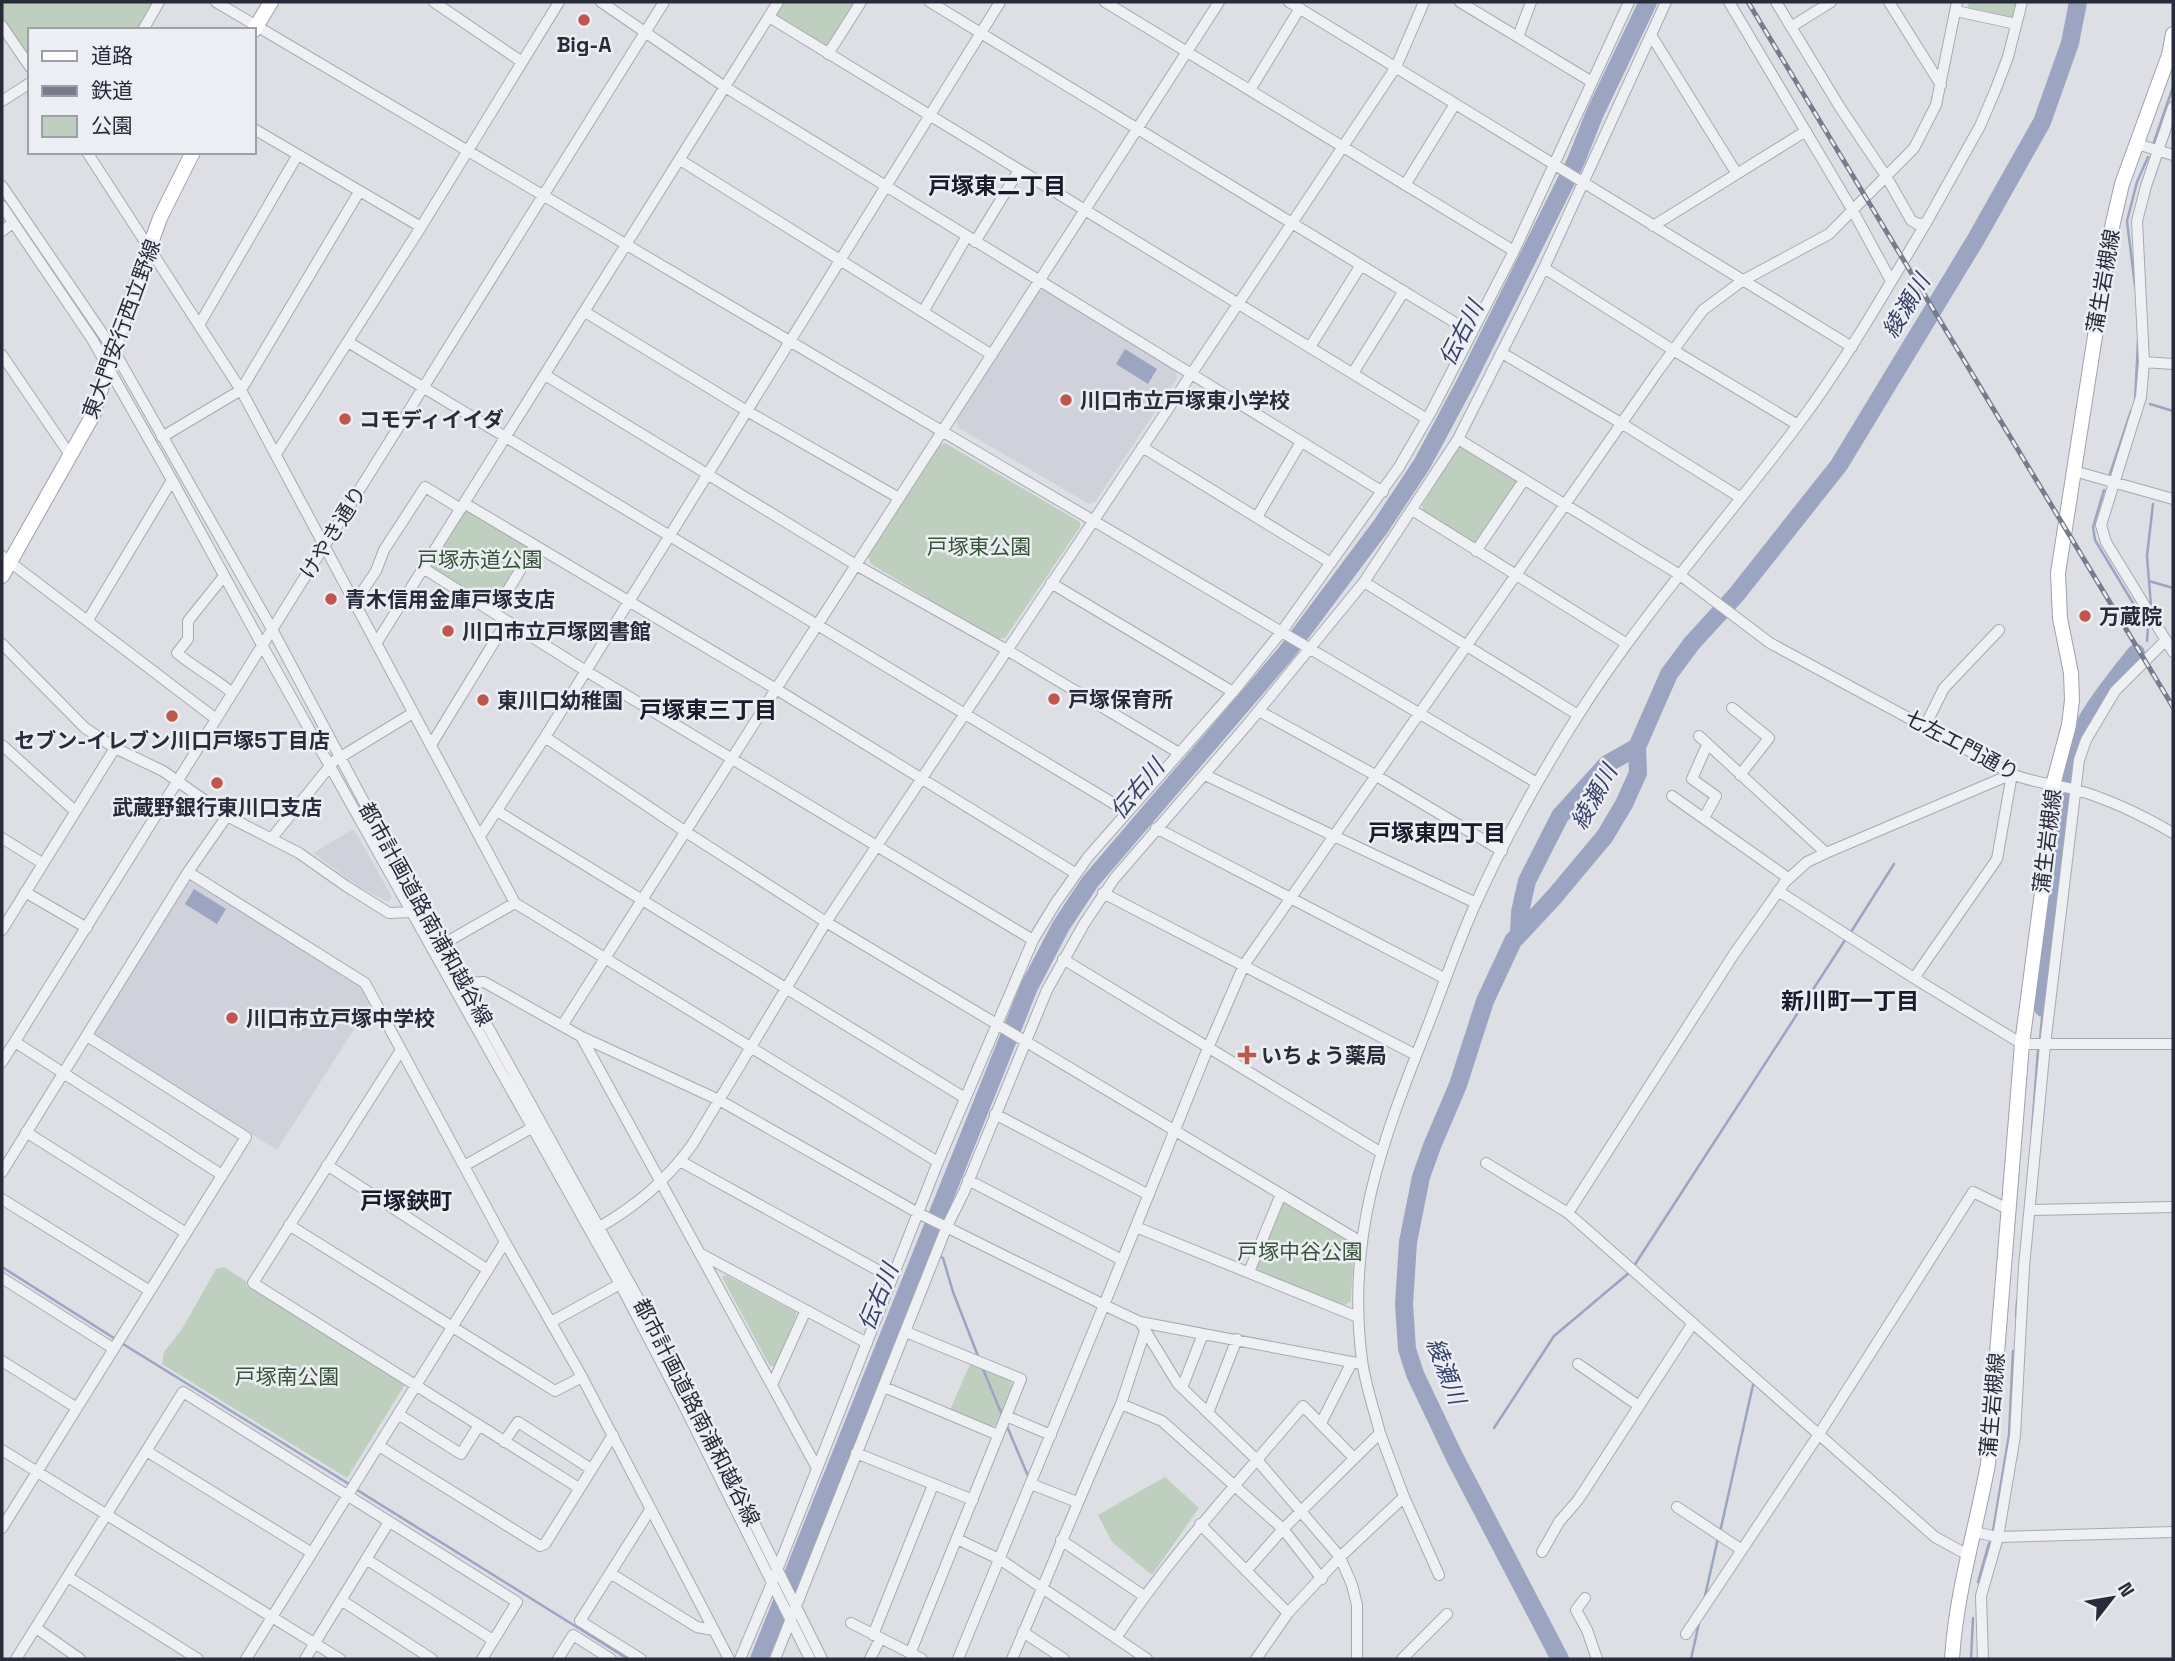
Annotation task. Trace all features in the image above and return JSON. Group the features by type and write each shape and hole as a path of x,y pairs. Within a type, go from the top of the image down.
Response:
{"main road":[{"path":"255,28 271,2"},
{"name":"蒲生岩槻線","path":"1952,1659 1968,1555 1988,1464 2022,1044 2048,847 2053,785 2069,725 2072,701 2071,673 2060,618 2058,573 2112,227 2122,184 2169,55 2173,34"},
{"name":"東大門安行西立野線","path":"2,576 6,559 93,415 113,349 160,218 192,154"}],"street":[{"path":"144,28 159,2"},
{"path":"216,2 255,28"},
{"path":"434,2 448,6 522,62"},
{"path":"276,454 421,227 559,2"},
{"path":"601,2 725,87 1383,492"},
{"name":"けやき通り","path":"2,1062 664,2"},
{"path":"377,642 778,2"},
{"path":"828,54 861,2"},
{"path":"930,2 1472,333"},
{"path":"481,836 1000,2"},
{"path":"1105,2 1514,251"},
{"path":"562,1026 1219,2"},
{"path":"1289,2 1852,347"},
{"path":"595,1230 662,1183 680,1161 826,922 1396,67 1424,2"},
{"path":"1460,2 1592,82"},
{"path":"1518,37 1531,2"},
{"path":"740,1659 777,1580 817,1468 938,1162 999,1026 1033,940 1076,873 1126,811 1284,633 1383,492 1427,419 1558,168 1592,82 1629,2"},
{"path":"775,1659 947,1226 995,1114 1022,1040 1063,959 1104,893 1259,711 1307,646 1364,582 1458,439 1544,268 1666,2"},
{"path":"1729,2 1853,211 1891,281"},
{"path":"1776,2 1911,220 1917,224 1926,223"},
{"path":"1791,27 1831,2"},
{"path":"1889,2 1941,85"},
{"path":"1439,1575 1404,1497 1357,1363 1357,1317 1360,1242 1367,1199 1380,1152 1444,978 1502,851 1537,783 1578,715 1627,644 1685,578 1741,498 1798,425 1852,347 1926,223 1980,126 2008,57 2022,2"},
{"path":"958,1659 1244,965 1621,423 1703,310 1742,281 1829,234 1913,148 1937,105 1956,6 2016,24"},
{"path":"1250,90 1300,8"},
{"path":"769,17 1427,419"},
{"path":"2,26 28,64"},
{"path":"256,29 544,194 1537,783"},
{"path":"1651,36 1737,174"},
{"path":"2,101 28,84"},
{"path":"1405,185 1455,104"},
{"path":"2173,107 2137,221 2144,362 2141,397 2101,525 2103,535 2173,652"},
{"path":"256,130 421,227"},
{"path":"1653,226 1806,131"},
{"path":"2137,144 2173,155"},
{"path":"88,154 241,390 515,903 938,1162"},
{"path":"200,325 297,156"},
{"path":"680,160 992,355"},
{"path":"923,312 1019,170"},
{"name":"都市計画道路南浦和越谷線","path":"2,186 113,349 272,629 531,1128 680,1374 792,1611 810,1659"},
{"path":"162,437 241,390 359,192"},
{"name":"都市計画道路南浦和越谷線","path":"2,206 109,368 412,912 464,983 542,1122 620,1284 792,1611 822,1659"},
{"path":"2,231 13,223"},
{"path":"1310,347 1361,265"},
{"path":"1544,268 1798,425"},
{"path":"1353,373 1404,291"},
{"path":"585,312 747,411 899,498"},
{"path":"348,342 1126,811"},
{"path":"1502,353 1741,498"},
{"path":"2,355 70,455"},
{"path":"2144,362 2173,364"},
{"path":"545,375 856,565 1007,650 1179,753"},
{"name":"七左エ門通り","path":"1458,439 1685,578 1759,636 2012,774 2113,802 2173,833"},
{"path":"1257,517 1301,442"},
{"path":"1142,447 1331,563"},
{"path":"2074,471 2173,499"},
{"path":"88,620 173,480"},
{"path":"1476,551 1524,480"},
{"path":"355,603 425,487 536,547 776,689 1076,873"},
{"path":"1412,510 1627,644"},
{"path":"494,613 536,547"},
{"path":"6,559 216,719"},
{"path":"423,568 586,671 1033,940"},
{"path":"224,576 188,621 188,639 177,653 196,668 211,675 232,693"},
{"path":"1364,582 1578,715"},
{"path":"1051,583 1233,692"},
{"path":"431,746 507,621"},
{"path":"1924,726 1944,688 1999,630"},
{"path":"1983,1659 1981,1596 1998,1537 2015,1436 2024,1267 2045,1045 2078,760 2086,740 2115,691 2166,640"},
{"path":"2,644 85,728 115,748 163,771 227,816 310,860 346,887 389,913 412,912"},
{"path":"1732,708 1769,737 1740,775"},
{"path":"1259,711 1376,775 1502,851"},
{"path":"271,839 340,756 413,713"},
{"path":"1699,736 1826,853"},
{"path":"545,737 826,922 1360,1242"},
{"path":"2,745 75,811"},
{"path":"1704,818 1716,796 1692,779 1707,745"},
{"path":"4,923 115,748"},
{"path":"1568,1213 1734,954 1783,883 1807,862 2012,774"},
{"path":"1914,978 1997,859 2012,774"},
{"path":"1205,775 1476,903"},
{"path":"1672,796 1704,818 1783,883 1914,978 2022,1044 2173,1044"},
{"path":"497,811 965,1098"},
{"path":"2,1172 188,872 227,816"},
{"path":"1157,828 1444,978"},
{"path":"2,838 42,863"},
{"path":"188,872 365,984 505,1242 582,1377 729,1659"},
{"path":"25,892 87,928"},
{"path":"1104,893 1416,1055"},
{"path":"437,947 515,903"},
{"path":"1063,959 1380,1152"},
{"path":"464,983 484,982 582,1037 719,1100 918,1213 1104,1305 1142,1327 1237,1339 1357,1363"},
{"path":"2,1528 246,1137 87,1036"},
{"path":"582,1037 817,1468"},
{"path":"15,1042 222,1175"},
{"path":"401,1050 253,1283 579,1489"},
{"path":"995,1114 1149,1195"},
{"path":"464,1166 542,1122"},
{"path":"26,1132 187,1233"},
{"path":"680,1161 892,1278"},
{"path":"1486,1163 1568,1213 1935,1537 1968,1555"},
{"path":"327,1165 488,1270"},
{"path":"968,1180 1122,1260"},
{"path":"1686,1634 1819,1434 1973,1192 2010,1210"},
{"path":"1249,1272 1281,1194"},
{"path":"2,1199 150,1291"},
{"path":"2030,1210 2173,1207"},
{"path":"289,1225 555,1391 582,1377"},
{"path":"1136,1227 1357,1317"},
{"path":"246,1659 505,1242"},
{"path":"701,1254 867,1343"},
{"path":"2,1278 114,1349"},
{"path":"551,1322 620,1284"},
{"path":"772,1385 806,1310"},
{"path":"1542,1552 1559,1522 1578,1500 1693,1323"},
{"path":"1142,1327 1182,1388 1257,1460 1340,1557 1357,1605 1357,1659"},
{"path":"1012,1659 1121,1404 1142,1327"},
{"path":"906,1332 1021,1379 910,1654"},
{"path":"1182,1388 1203,1334"},
{"path":"1208,1413 1237,1339"},
{"path":"2,1360 77,1408"},
{"path":"1321,1423 1357,1363"},
{"path":"1577,1364 1639,1406"},
{"path":"884,1387 998,1435"},
{"path":"16,1659 148,1452 183,1392 517,1602 482,1659"},
{"path":"1121,1404 1162,1421 1283,1529 1322,1578"},
{"path":"1116,1638 1144,1596 1200,1524 1303,1406 1354,1458"},
{"path":"398,1415 461,1454 478,1425"},
{"path":"1006,1416 1051,1435"},
{"path":"504,1442 518,1422 592,1469"},
{"path":"1246,1571 1283,1529 1380,1433"},
{"path":"379,1446 540,1546 545,1544 613,1435"},
{"path":"2,1450 108,1513 340,1659"},
{"path":"148,1452 312,1553"},
{"path":"856,1452 973,1500"},
{"path":"1031,1484 1077,1502"},
{"path":"870,1659 933,1485"},
{"path":"1256,1659 1288,1613 1340,1557 1404,1497"},
{"path":"1677,1507 1742,1550"},
{"path":"641,1659 580,1621 650,1510"},
{"path":"305,1659 389,1522"},
{"path":"1200,1524 1288,1613"},
{"path":"1974,1532 1998,1537 2173,1532"},
{"path":"957,1539 1001,1559 1147,1659"},
{"path":"1061,1540 1144,1596"},
{"path":"366,1559 493,1640"},
{"path":"610,1573 697,1627 713,1630"},
{"path":"68,1577 198,1659"},
{"path":"1585,1598 1576,1610 1587,1630 1597,1659"},
{"path":"341,1600 432,1659"},
{"path":"1402,1659 1447,1614"},
{"path":"851,1623 922,1659"},
{"path":"36,1628 80,1659"},
{"path":"1023,1632 1056,1657"},
{"path":"558,1659 573,1635 611,1659"}],"shaded area":[{"name":"川口市立戸塚東小学校","path":"1044,290 1176,371 1177,379 1095,502 1089,504 959,428 956,421 1038,292"},
{"path":"354,829 392,897 388,902 361,888 313,853"},
{"name":"川口市立戸塚中学校","path":"193,880 362,988 370,1004 277,1150 96,1038 94,1032 188,882"}],"green space":[{"path":"2,2 155,2 139,28 28,28 28,57 2,19"},
{"path":"783,2 858,2 831,44 823,45 778,17 777,10"},
{"path":"1969,2 2019,2 2015,17 2011,20 1967,10"},
{"name":"戸塚東公園","path":"945,443 1080,522 1080,527 1005,638 995,639 871,564 868,557 940,445"},
{"path":"1463,447 1516,480 1517,484 1477,542 1473,543 1424,513 1422,506 1456,450"},
{"name":"戸塚赤道公園","path":"469,510 527,546 530,551 496,604 490,607 435,573 431,567 463,513"},
{"name":"戸塚中谷公園","path":"1284,1201 1351,1242 1351,1302 1344,1305 1258,1270 1256,1265 1280,1202"},
{"name":"戸塚南公園","path":"224,1267 247,1282 246,1285 406,1383 347,1478 162,1364 164,1352 182,1329 216,1269"},
{"path":"726,1275 796,1312 776,1366 770,1366 722,1277"},
{"path":"970,1364 1010,1380 1014,1387 998,1424 992,1427 950,1410"},
{"path":"1165,1477 1199,1508 1152,1575 1112,1542 1098,1515"}],"water":[{"path":"1125,349 1157,369 1148,384 1116,364"},
{"path":"194,889 226,909 217,924 185,904"}],"waterway":[{"name":"伝右川","path":"759,1659 1029,987 1061,926 1090,882 1286,653 1381,526 1422,464 1576,161 1595,113 1648,2"},
{"name":"綾瀬川","path":"1560,1659 1455,1458 1415,1374 1407,1349 1404,1304 1408,1242 1421,1177 1458,1085 1485,1001 1513,941 1605,836 1638,773 1637,747 1669,674 1692,643 1736,595 1839,465 1976,239 2042,122 2070,43 2078,2"},
{"path":"2153,145 2173,87"},
{"path":"2135,286 2127,221 2137,182 2148,157"},
{"path":"2135,401 2138,341"},
{"path":"2150,404 2173,411"},
{"path":"2110,474 2131,411"},
{"path":"2104,490 2093,527 2095,540 2148,628 2147,641"},
{"path":"2151,606 2147,556 2153,504"},
{"path":"2149,581 2173,588"},
{"path":"2066,779 2075,744 2083,728 2102,697 2136,653"},
{"path":"1519,934 1520,912 1527,881 1560,816 1607,764 1637,747"},
{"path":"2043,1008 2064,795"},
{"path":"1851,932 1894,864"},
{"path":"1634,1266 1847,937"},
{"path":"2040,1039 2043,1008"},
{"path":"2032,1130 2038,1050"},
{"path":"924,1247 934,1253"},
{"path":"939,1256 943,1258 978,1356"},
{"path":"2,1267 117,1340"},
{"path":"1494,1428 1554,1336 1630,1272"},
{"path":"2016,1317 2017,1301"},
{"path":"123,1344 349,1484"},
{"path":"1993,1531 2009,1435 2013,1351"},
{"path":"983,1369 1002,1415"},
{"path":"1720,1532 1753,1385"},
{"path":"1006,1424 1028,1476"},
{"path":"354,1488 628,1659"},
{"path":"1705,1596 1718,1538"},
{"path":"1978,1582 1989,1543"},
{"path":"1971,1659 1973,1618"},
{"path":"1691,1659 1699,1623"}],"railway":[{"path":"1748,2 2173,707"}],"place":[{"name":"Big-A","path":"584,20"},
{"name":"川口市立戸塚東小学校","path":"1066,400"},
{"name":"コモディイイダ","path":"345,419"},
{"name":"青木信用金庫戸塚支店","path":"331,599"},
{"name":"万蔵院","path":"2085,616"},
{"name":"川口市立戸塚図書館","path":"448,631"},
{"name":"戸塚保育所","path":"1054,699"},
{"name":"東川口幼稚園","path":"483,700"},
{"name":"セブン-イレブン川口戸塚5丁目店","path":"172,716"},
{"name":"武蔵野銀行東川口支店","path":"217,783"},
{"name":"川口市立戸塚中学校","path":"232,1018"},
{"name":"いちょう薬局","path":"1247,1055"}],"district":[{"name":"戸塚東二丁目","path":"997,186"},
{"name":"戸塚東三丁目","path":"708,710"},
{"name":"戸塚東四丁目","path":"1437,833"},
{"name":"新川町一丁目","path":"1850,1001"},
{"name":"戸塚鋏町","path":"406,1201"}]}
